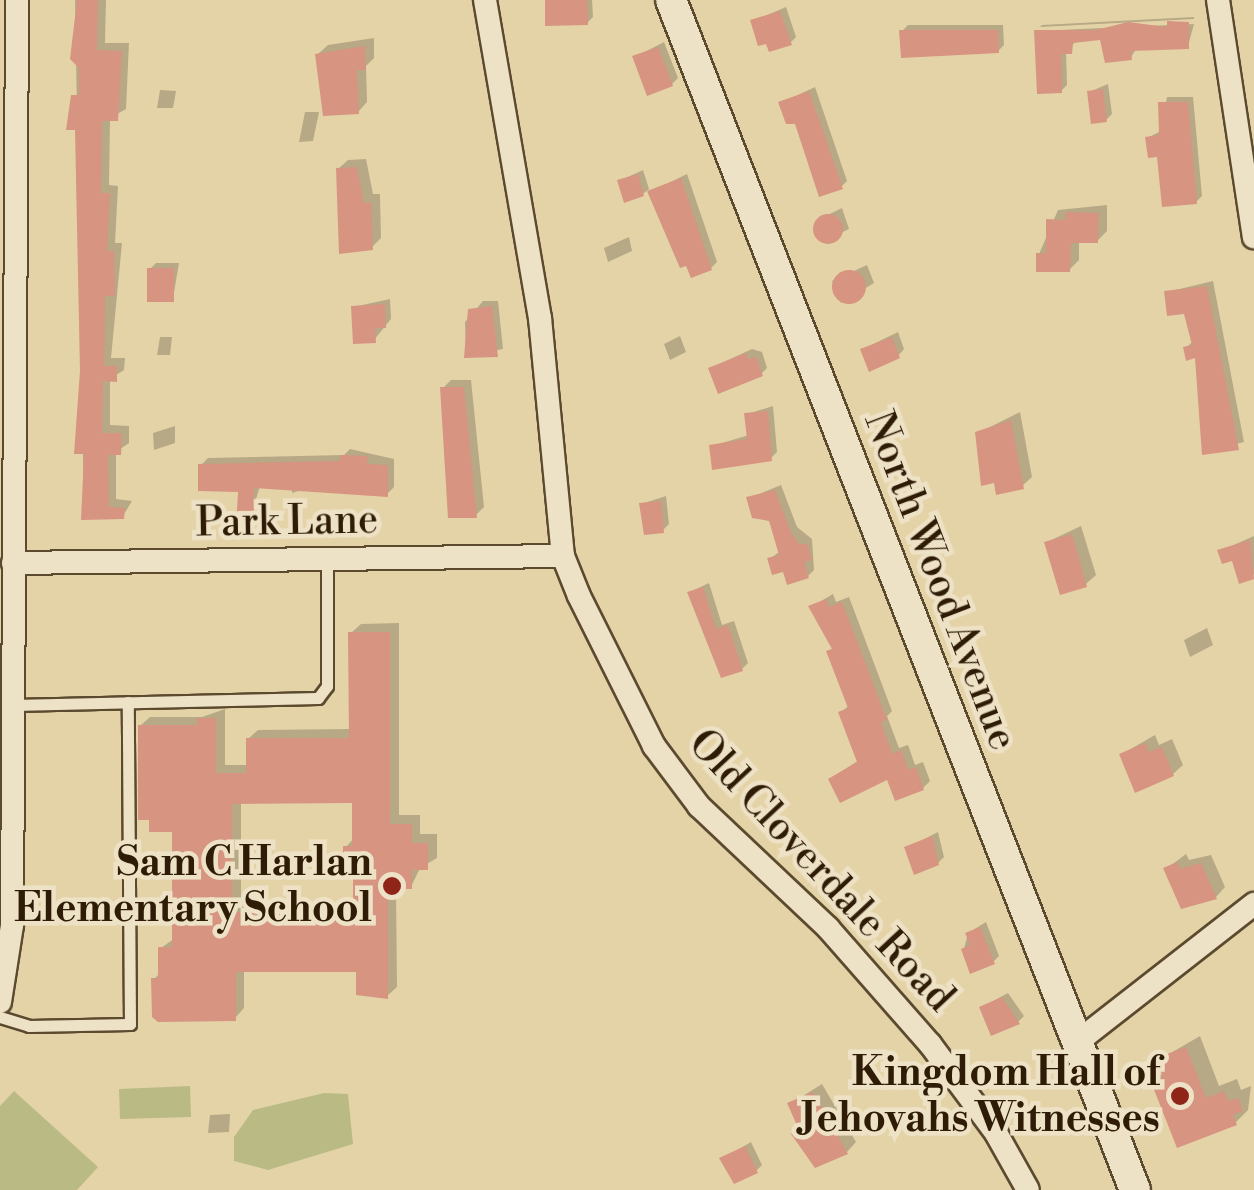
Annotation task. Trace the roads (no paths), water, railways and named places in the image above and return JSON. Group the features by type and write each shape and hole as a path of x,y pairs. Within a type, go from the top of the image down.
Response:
{"main road":[{"name":"North Wood Avenue","path":"671,0 1136,1190"}],"street":[{"path":"0,1002 12,925 13,563 6,515 16,0"},
{"name":"Old Cloverdale Road","path":"485,0 540,318 563,556 654,746 706,814 828,928 930,1044 996,1133 1028,1190"},
{"path":"1218,0 1254,237"},
{"name":"Park Lane","path":"13,563 563,556"},
{"path":"1076,1043 1254,904"}],"lane":[{"path":"13,705 318,698 327,686 327,559"},
{"path":"0,1017 30,1026 130,1024 128,702"}],"place":[{"name":"Sam C Harlan Elementary School","path":"392,886"},
{"name":"Kingdom Hall of Jehovahs Witnesses","path":"1180,1096"}]}
